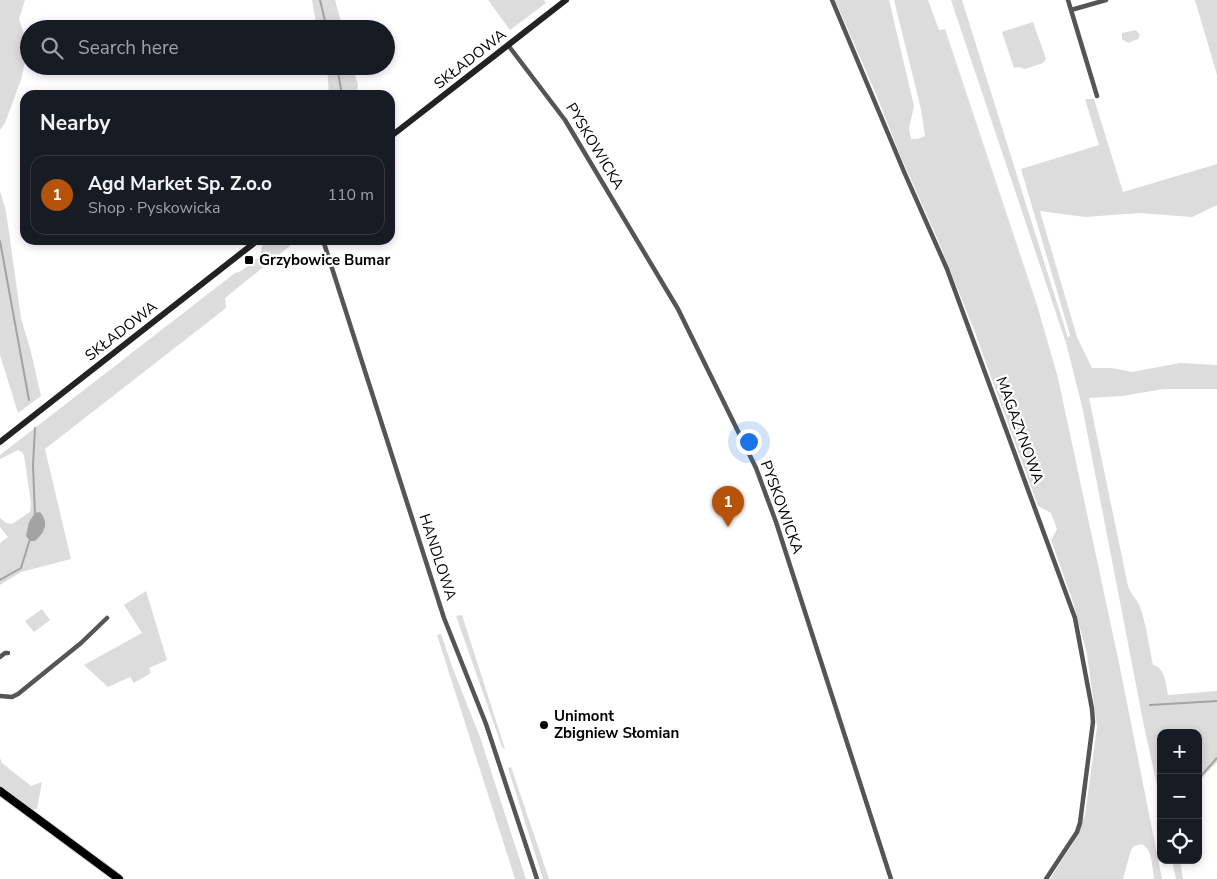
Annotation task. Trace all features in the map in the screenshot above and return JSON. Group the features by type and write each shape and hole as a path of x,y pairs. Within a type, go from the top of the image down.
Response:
{"main road":[{"name":"SKŁADOWA","path":"395,133 566,0"},
{"name":"SKŁADOWA","path":"0,442 252,245"},
{"path":"0,791 119,879"}],"street":[{"name":"MAGAZYNOWA","path":"832,0 947,269 1074,618 1092,709 1092,736 1080,823 1077,832 1046,879"},
{"path":"1068,0 1097,96"},
{"path":"1071,10 1106,0"},
{"name":"PYSKOWICKA","path":"508,45 565,120 678,309 756,468 776,522 891,879"},
{"name":"HANDLOWA","path":"325,245 446,624 486,724 536,879"},
{"path":"0,696 12,697 18,694 81,643 107,618"},
{"path":"0,657 8,653"}],"shaded area":[{"path":"0,0 25,0 19,19 20,75 22,75 22,77 5,123 0,130"},
{"path":"312,0 335,0 341,20 315,20"},
{"path":"488,0 544,0 546,3 510,30"},
{"path":"835,0 889,0 914,106 909,129 911,139 918,139 925,136 921,109 894,0 928,0 939,30 945,29 1037,305 1058,378 1119,663 1157,854 1157,864 1159,864 1162,879 1154,879 1150,855 1142,844 1134,846 1131,850 1123,879 1050,879 1073,843 1085,815 1097,727 1087,654 1073,602 1051,540 1057,529 1051,513 1038,506 973,327"},
{"path":"951,0 962,0 1068,338 1070,335 1021,169 1099,145 1085,99 1094,99 1123,192 1217,164 1217,205 1192,217 1140,213 1085,217 1040,211 1077,337 1092,368 1112,368 1132,372 1180,363 1217,365 1217,389 1163,389 1123,396 1089,398 1128,586 1140,607 1153,665 1157,666 1162,673 1168,695 1217,691 1217,762 1202,778 1202,729 1157,729 1157,785 1082,406 1066,343"},
{"path":"1195,0 1217,0 1217,75"},
{"path":"1033,22 1046,59 1043,63 1025,69 1014,68 1002,32"},
{"path":"1136,30 1140,35 1138,39 1128,43 1122,39 1122,33"},
{"path":"328,75 355,75 358,84 357,90 329,90"},
{"path":"0,191 6,211 21,318 41,396 18,413 0,355"},
{"path":"262,245 291,245 225,298 226,308 45,449 71,559 21,572 0,585 0,543 8,537 0,527 0,518 6,523 12,524 30,512 31,503 24,455 18,450 0,459 0,455 235,273 241,271 260,256"},
{"path":"40,512 43,516 45,527 35,541 30,541 26,536 29,522 35,513"},
{"path":"146,591 167,660 149,668 151,673 134,683 130,677 108,687 84,665 142,633 124,605"},
{"path":"42,609 50,620 34,632 25,621"},
{"path":"462,615 505,749 502,747 456,616"},
{"path":"441,634 480,737 526,879 515,879 437,635"},
{"path":"0,758 2,763 31,786 42,782 37,809 31,810 0,786"},
{"path":"511,767 549,879 543,879 508,768"},
{"path":"1173,864 1181,864 1183,879 1176,879"}],"waterway":[{"path":"320,0 325,20"},
{"path":"339,75 341,90"},
{"path":"0,241 29,400"},
{"path":"35,428 33,465 35,515"},
{"path":"0,580 21,568 30,539"},
{"path":"1150,705 1217,701"},
{"path":"1202,775 1217,758"}],"place":[{"name":"Grzybowice Bumar","path":"249,260"},
{"name":"Agd Market Sp. Z.o.o","path":"728,527"},
{"name":"Unimont Zbigniew Słomian","path":"544,725"}]}
